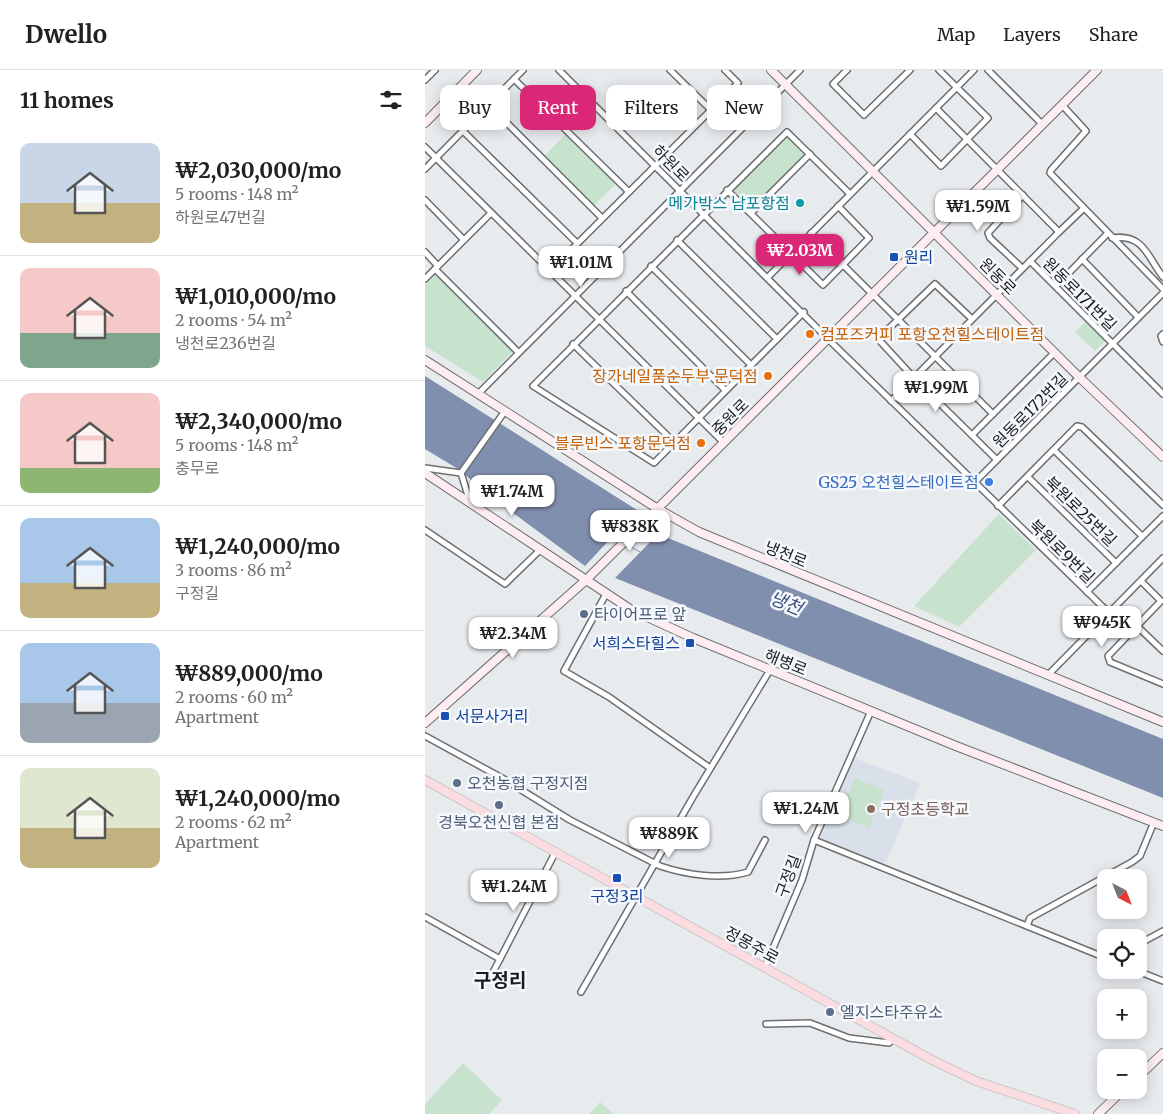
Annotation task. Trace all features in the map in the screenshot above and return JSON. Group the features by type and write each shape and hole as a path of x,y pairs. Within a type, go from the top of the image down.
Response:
{"main road":[{"name":"정몽주로","path":"426,782 893,1039 975,1081 1075,1114"}],"street":[{"path":"425,80 435,70"},
{"path":"425,122 477,70"},
{"path":"508,85 523,70"},
{"name":"하원로","path":"559,70 804,312 827,338"},
{"path":"670,70 707,106"},
{"path":"725,70 738,83 736,85"},
{"name":"원동로","path":"771,70 874,170 1079,377 1163,457"},
{"path":"478,394 574,295 800,70"},
{"path":"847,70 833,84 864,115 909,70"},
{"path":"909,134 941,166 988,118 939,70"},
{"path":"768,277 973,70"},
{"path":"988,70 1042,124"},
{"name":"중원로","path":"425,723 586,580 1097,70"},
{"path":"514,79 629,192"},
{"path":"1063,106 1086,131 1050,173 1107,234 1163,289"},
{"path":"936,108 1059,232"},
{"path":"550,271 707,114"},
{"path":"510,126 602,218"},
{"path":"425,169 463,131 577,243"},
{"path":"804,312 654,463 533,386 787,132 850,194"},
{"path":"425,147 723,443"},
{"path":"751,213 810,154"},
{"path":"727,190 823,284 869,238 838,206"},
{"path":"1022,268 990,238 988,233 1023,196"},
{"path":"425,200 464,240"},
{"path":"891,401 1083,209"},
{"path":"425,279 491,213"},
{"path":"811,233 993,414"},
{"path":"1055,286 1107,234"},
{"path":"1112,238 1132,240 1145,247 1163,277"},
{"path":"677,240 777,339"},
{"path":"425,252 518,352"},
{"name":"원동로171번길","path":"1081,260 1138,317"},
{"name":"원동로171번길","path":"1030,261 1163,394"},
{"path":"651,266 751,365"},
{"path":"898,319 935,284 972,319"},
{"path":"626,291 725,390"},
{"name":"원동로171번길","path":"1079,377 1163,293"},
{"name":"원동로172번길","path":"898,319 880,337 880,341 914,378 997,460"},
{"path":"1163,334 1161,336 1163,342"},
{"name":"북원로9번길","path":"827,338 1109,613"},
{"path":"573,344 674,442"},
{"path":"972,435 1055,352"},
{"name":"냉천로","path":"425,360 658,509 713,539 1163,722"},
{"name":"원동로172번길","path":"975,482 1079,377"},
{"path":"461,473 505,411"},
{"path":"998,506 1077,426 1083,427 1163,505"},
{"name":"북원로25번길","path":"1054,450 1142,536"},
{"path":"425,468 461,473"},
{"name":"해병로","path":"425,473 606,594 639,613 770,670 1163,826"},
{"path":"461,473 470,503"},
{"name":"북원로25번길","path":"1028,477 1116,563"},
{"name":"북원로25번길","path":"1087,592 1163,516"},
{"path":"425,530 505,584 541,549"},
{"path":"1048,676 1163,558"},
{"path":"1141,581 1162,601 1108,656 1110,662 1163,684"},
{"path":"606,594 564,671 609,698 710,768"},
{"path":"1137,626 1163,651"},
{"path":"581,992 637,898 710,768 770,670"},
{"name":"구정길","path":"765,967 802,880 814,840 871,711"},
{"path":"425,736 502,778 570,820 656,864 672,870 730,877 748,872 765,840"},
{"path":"1027,926 1030,918 1140,856 1154,822"},
{"path":"814,840 1097,954"},
{"path":"489,980 555,853"},
{"path":"425,917 500,959"},
{"path":"1147,940 1163,931"},
{"path":"1147,975 1163,981"},
{"path":"766,1024 811,1024 849,1038 889,1043 893,1039"},
{"path":"1147,1068 1163,1053"},
{"path":"1098,1114 1114,1099"}],"shaded area":[{"name":"구정초등학교","path":"854,758 920,783 886,862 881,864 821,839 821,835"}],"green space":[{"path":"568,132 618,181 592,208 542,158"},
{"path":"784,137 788,137 806,156 752,211 733,193 733,189"},
{"path":"436,274 512,350 483,382 425,346 425,285"},
{"path":"1085,322 1105,341 1095,351 1075,332"},
{"path":"999,514 1036,550 959,627 914,606"},
{"path":"855,778 884,790 869,828 839,816"},
{"path":"463,1063 502,1100 489,1114 425,1114 425,1104"},
{"path":"600,1102 614,1114 589,1114"}],"water":[{"path":"425,376 637,510 585,566 498,502 458,469 425,449"},
{"path":"658,534 1163,739 1163,798 615,578"}],"waterway":[{"name":"냉천","path":"614,535 621,540"},
{"name":"냉천","path":"626,544 640,552"}],"place":[{"name":"메가박스 남포항점","path":"800,203"},
{"name":"원리","path":"894,257"},
{"name":"컴포즈커피 포항오천힐스테이트점","path":"810,334"},
{"name":"장가네일품순두부 문덕점","path":"768,376"},
{"name":"블루빈스 포항문덕점","path":"701,443"},
{"name":"GS25 오천힐스테이트점","path":"989,482"},
{"name":"타이어프로 앞","path":"584,614"},
{"name":"서희스타힐스","path":"690,643"},
{"name":"서문사거리","path":"445,716"},
{"name":"오천농협 구정지점","path":"457,783"},
{"name":"경북오천신협 본점","path":"499,805"},
{"name":"구정초등학교","path":"871,809"},
{"name":"구정3리","path":"617,878"},
{"name":"엘지스타주유소","path":"830,1012"}],"district":[{"name":"구정리","path":"500,980"}]}
